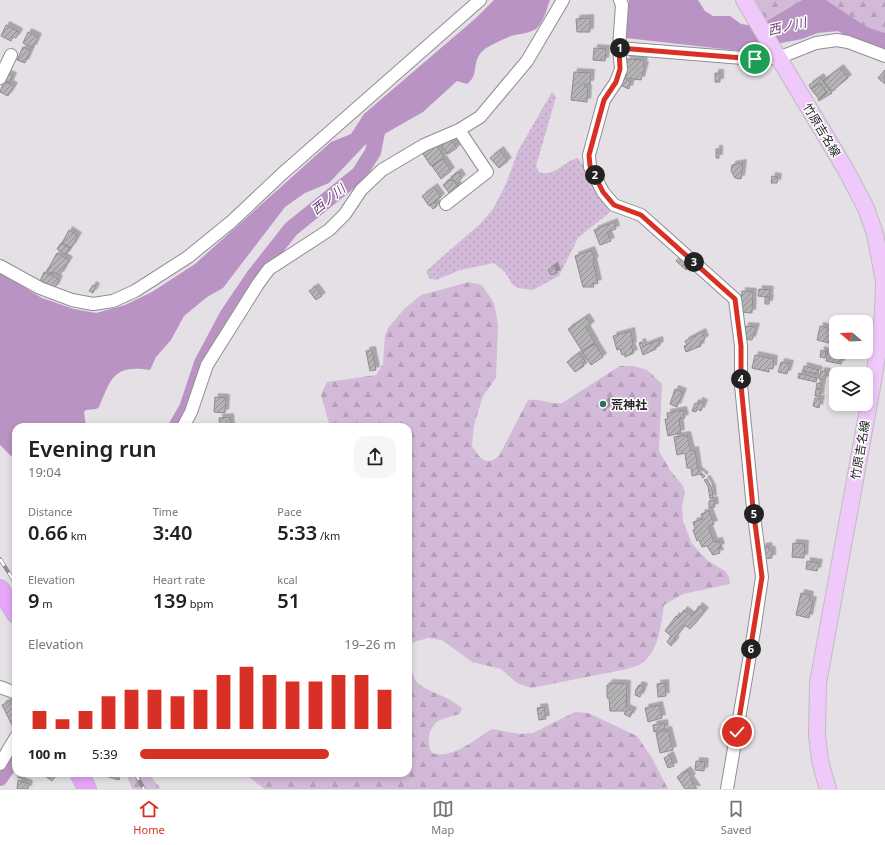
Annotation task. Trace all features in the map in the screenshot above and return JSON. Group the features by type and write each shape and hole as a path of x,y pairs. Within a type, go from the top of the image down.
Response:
{"highway":[{"path":"0,589 12,608"},
{"path":"81,777 87,789"}],"main road":[{"name":"竹原吉名線","path":"747,6 846,170 866,208 875,234 884,281 880,377 818,683 817,735 820,760 828,789"}],"street":[{"path":"0,266 40,288 72,300 93,304 113,301 135,292 188,257 231,222 283,173 480,0"},
{"path":"185,423 191,412 207,365 269,269 329,230 345,214 361,190 382,170 424,145 459,130 480,117 527,61 563,0"},
{"path":"620,0 622,5 619,48 620,69 616,82 604,100 589,155 590,166 603,192 614,205 641,215 735,299 741,346 741,385 753,508 762,577 727,789"},
{"path":"619,48 755,59 777,56 816,42 836,40 848,42 885,56"},
{"path":"0,78 11,55"},
{"path":"446,204 487,172 459,130"},
{"path":"0,687 12,692"},
{"path":"0,764 12,744"}],"green space":[{"path":"755,0 802,0 767,22"},
{"path":"826,0 885,0 885,33 867,27"},
{"path":"552,92 556,97 536,166 539,172 550,173 578,158 598,186 610,212 578,238 559,276 533,290 518,288 512,284 505,272 494,263 460,270 436,280 429,278 426,271 480,224 493,209 506,184 518,151"},
{"path":"469,282 482,285 494,303 498,325 496,378 483,396 474,425 472,446 480,457 483,460 490,461 499,456 528,400 562,403 620,366 634,366 647,370 662,384 659,451 670,470 683,486 685,493 682,506 683,521 692,544 708,561 725,571 729,577 730,584 683,594 664,605 656,644 648,658 637,666 531,688 517,683 501,669 472,662 442,640 428,638 412,644 412,423 329,423 321,395 327,382 376,375 383,364 385,335 388,328 404,309 421,295"},
{"path":"412,671 417,682 423,687 450,700 462,708 460,714 438,721 432,728 429,736 429,745 432,753 447,754 455,751 471,743 492,729 519,734 533,733 575,712 588,713 637,736 652,758 668,789 264,789 249,777 412,777"},
{"path":"128,777 151,777 161,789 132,789"}],"water":[{"path":"494,0 550,0 543,18 537,28 511,36 486,48 481,53 476,62 475,72 467,84 457,81 423,112 365,145 329,183 305,193 285,207 223,288 207,297 184,316 171,340 156,357 150,370 129,369 121,371 116,375 107,388 99,407 96,409 86,410 84,412 85,423 12,423 12,457 0,445 0,273 42,298 74,309 96,313 125,305 152,292 195,264 331,142 351,134 364,114 476,18"},
{"path":"629,0 698,0 705,11 713,16 730,16 741,24 748,25 767,21 802,0 826,0 867,27 885,33 885,52 860,44 838,31 818,33 802,39 741,51 626,38"}],"building":[{"path":"590,18 590,32 577,32 576,19"},
{"path":"6,25 19,32 16,38 13,37 11,41 1,36"},
{"path":"28,32 38,37 33,48 23,43"},
{"path":"23,47 31,50 25,63 17,60"},
{"path":"594,48 606,49 605,61 593,60"},
{"path":"627,59 644,60 643,65 645,65 641,80 626,78"},
{"path":"840,68 848,78 832,91 823,81"},
{"path":"885,70 885,84 878,78"},
{"path":"574,72 591,73 590,84 585,84 584,86 588,89 587,102 571,100"},
{"path":"715,73 720,73 720,82 715,82"},
{"path":"8,74 13,76 10,83 5,80"},
{"path":"820,77 832,93 819,101 818,99 827,93 820,83 811,89 809,85"},
{"path":"623,78 631,82 629,89 620,85"},
{"path":"4,81 14,86 8,96 0,92"},
{"path":"820,83 827,93 819,99 811,89"},
{"path":"449,137 457,148 448,154 440,143"},
{"path":"432,146 433,148 437,146 444,157 431,166 423,154 427,151 426,149"},
{"path":"716,149 719,149 719,158 716,158"},
{"path":"500,150 508,161 499,168 490,158"},
{"path":"443,159 451,171 441,179 432,166"},
{"path":"743,163 741,179 735,178 731,171 732,165"},
{"path":"458,172 462,178 456,183 451,177"},
{"path":"772,176 778,177 777,183 771,183"},
{"path":"450,179 451,181 453,180 458,186 450,194 443,185"},
{"path":"434,187 441,197 429,206 422,196"},
{"path":"435,202 437,206 433,209 430,205"},
{"path":"614,222 616,229 607,232 611,241 600,245 594,230"},
{"path":"69,230 78,236 71,248 62,243"},
{"path":"61,243 70,248 66,255 57,249"},
{"path":"591,250 595,260 593,261 598,283 593,284 594,287 583,287 575,256"},
{"path":"57,253 69,260 60,275 53,272 52,274 47,271"},
{"path":"682,255 692,263 686,270 676,261"},
{"path":"554,266 557,273 551,275 548,270"},
{"path":"44,272 59,279 55,288 40,281"},
{"path":"93,285 96,287 93,293 89,291"},
{"path":"315,287 322,296 316,300 309,291"},
{"path":"759,289 770,290 769,297 758,296"},
{"path":"742,291 753,292 752,313 740,312"},
{"path":"765,297 770,298 769,304 765,304"},
{"path":"586,317 591,325 586,328 595,343 582,351 568,329"},
{"path":"745,326 756,327 752,340 744,339"},
{"path":"820,326 829,328 829,343 817,340"},
{"path":"631,331 633,345 631,346 634,353 625,357 625,354 622,355 620,349 617,350 613,336"},
{"path":"702,332 705,339 700,342 701,346 686,352 684,346 687,345 685,341"},
{"path":"659,340 660,345 656,347 656,349 643,355 639,343 642,342 643,346"},
{"path":"595,344 603,357 591,365 582,351"},
{"path":"828,349 829,359 842,359 841,364 826,361"},
{"path":"372,350 376,370 370,371 366,351"},
{"path":"821,350 826,352 825,358 820,357"},
{"path":"579,353 585,361 582,363 584,366 575,372 567,362"},
{"path":"755,355 774,359 773,369 769,368 769,372 752,368"},
{"path":"781,362 790,364 787,374 778,372"},
{"path":"804,366 819,370 818,374 803,371"},
{"path":"821,371 827,372 825,380 819,379"},
{"path":"799,373 817,378 816,382 798,378"},
{"path":"817,383 822,384 821,389 816,388"},
{"path":"675,389 683,392 677,407 670,404"},
{"path":"816,389 821,390 820,397 815,396"},
{"path":"215,397 226,398 225,413 214,412"},
{"path":"815,398 821,399 819,408 813,406"},
{"path":"605,401 609,402 605,411 603,410 603,406"},
{"path":"699,401 704,403 701,411 697,409 696,412 692,411 695,403 698,404"},
{"path":"683,410 685,418 679,419 681,433 668,436 665,419 668,419 667,413"},
{"path":"230,417 231,423 220,423 219,418"},
{"path":"687,435 691,451 695,450 698,470 705,476 703,478 700,474 692,476 691,468 687,468 685,453 677,455 674,437"},
{"path":"707,479 712,489 713,498 710,499 708,486 704,480"},
{"path":"714,500 715,507 709,508 709,501"},
{"path":"709,511 714,524 708,526 714,542 719,541 721,547 718,548 720,553 713,555 707,546 702,547 699,540 697,541 693,530 695,529 693,522 703,519 701,514"},
{"path":"793,543 805,544 804,558 792,557"},
{"path":"768,546 769,550 772,550 772,558 763,559 762,547"},
{"path":"807,561 819,563 817,571 806,569"},
{"path":"801,593 810,595 809,600 813,600 809,618 796,615"},
{"path":"699,606 705,611 690,629 685,625 674,639 676,640 671,646 667,642 671,636 665,631 676,616 678,618 684,610 692,616"},
{"path":"609,683 627,684 626,708 633,711 630,717 624,714 626,711 610,711 609,698 607,698 607,685 609,685"},
{"path":"665,683 666,696 658,697 657,684"},
{"path":"639,685 644,687 640,697 635,695 635,691"},
{"path":"12,700 12,725 2,705"},
{"path":"659,705 662,718 648,722 645,708"},
{"path":"544,707 546,719 539,720 537,708"},
{"path":"664,723 665,729 654,732 653,725"},
{"path":"668,730 673,750 660,753 656,733"},
{"path":"670,755 674,766 668,768 664,758"},
{"path":"696,761 705,762 704,771 695,770"},
{"path":"687,770 692,777 690,779 697,789 685,789 677,777"},
{"path":"46,777 54,777 52,781"},
{"path":"109,777 120,777 119,780"},
{"path":"18,780 29,784 28,789 17,789"}],"waterway":[{"name":"西ノ川","path":"178,423 187,408 202,363 227,316 254,276 291,229 359,174 373,152 380,118"},
{"name":"西ノ川","path":"0,778 12,761"}],"railway":[{"path":"0,559 12,578"},
{"path":"137,777 144,789"}],"place":[{"name":"荒神社","path":"603,404"}],"route":[{"path":"737,732 762,577 753,508 741,385 741,346 735,299 641,215 614,205 603,192 590,166 589,155 604,100 616,82 620,69 619,48 755,59"}]}
